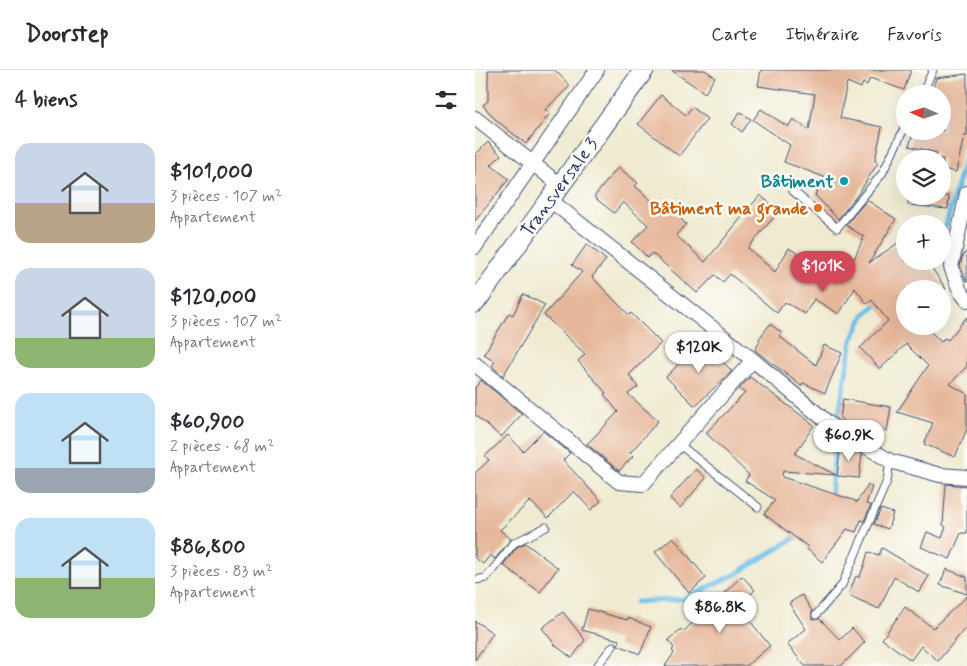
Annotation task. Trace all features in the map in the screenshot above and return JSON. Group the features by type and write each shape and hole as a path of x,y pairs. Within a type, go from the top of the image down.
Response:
{"main road":[{"name":"Transversale 3","path":"475,303 644,70"}],"street":[{"path":"475,247 534,165 597,70"},
{"path":"475,118 534,165 555,192 832,426 890,461 940,475 967,478"},
{"path":"967,194 951,268 960,291 967,300"},
{"path":"475,364 619,482 643,484 753,360"}],"lane":[{"path":"926,85 933,70"},
{"path":"793,191 837,228 882,174 899,140"},
{"path":"679,444 758,507"},
{"path":"817,615 842,585 887,481 890,461"},
{"path":"475,580 486,578 514,543 546,527"},
{"path":"597,666 613,646"}],"building":[{"path":"488,70 555,70 570,86 545,110 550,113 526,144 496,120 483,105 488,101"},
{"path":"671,70 705,70 715,77 705,93"},
{"path":"761,70 911,70 906,85 896,85 896,87 870,78 867,85 863,83 861,88 847,82 840,118 882,127 875,161 878,163 858,194 838,219 815,195 824,177 784,162 790,145 753,120 761,109 788,127 793,119 809,130 815,94 758,86"},
{"path":"967,74 967,136 964,136 956,172 951,171 951,150 925,150 909,146 911,140 951,140 951,85 934,85 936,78"},
{"path":"661,95 686,115 692,107 707,119 679,156 638,124"},
{"path":"740,112 751,119 742,132 732,124"},
{"path":"488,142 501,155 491,165 509,179 475,221 475,155"},
{"path":"618,167 638,183 635,186 662,210 667,205 686,224 676,235 705,262 760,195 779,211 748,248 775,272 789,248 803,257 801,259 830,276 835,267 847,274 864,237 846,225 867,200 896,219 869,263 896,244 896,270 933,270 940,280 896,280 896,335 934,335 941,342 945,338 948,340 967,317 967,366 950,384 967,394 967,429 955,457 924,444 933,423 897,412 928,366 906,344 880,369 860,348 888,321 872,300 867,304 855,288 839,314 814,299 805,314 785,302 777,313 730,274 723,282 715,275 697,293 652,253 648,258 632,242 648,225 623,202 614,213 594,197"},
{"path":"908,205 948,205 948,209"},
{"path":"587,244 606,260 592,277 629,315 631,313 661,343 629,375 638,387 628,394 658,421 630,453 633,456 619,471 587,444 618,412 604,394 606,393 578,361 585,354 544,315 582,272 572,265"},
{"path":"967,251 967,282 960,266 962,257"},
{"path":"523,294 545,305 503,376 492,366 495,361 484,354 509,313 513,315"},
{"path":"770,324 782,333 779,336 816,365 824,345 842,353 825,393 803,383 801,386 755,350 760,341 759,339"},
{"path":"701,341 732,371 695,406 666,377"},
{"path":"750,377 814,425 795,454 836,475 783,471 782,477 856,501 856,503 868,485 872,487 866,504 871,505 864,521 861,520 856,532 847,529 822,562 807,549 808,547 764,514 775,500 745,481 749,475 706,433 745,393 739,389"},
{"path":"481,380 522,414 501,437 475,415 475,388"},
{"path":"843,399 891,407 887,431 865,427 864,435 845,423 840,418"},
{"path":"543,431 570,453 563,460 601,501 591,510 574,491 548,518 530,501 500,530 511,539 495,559 490,555 483,564 475,558 475,473 489,460 485,456 508,435 523,451"},
{"path":"841,442 862,454 859,478 837,476"},
{"path":"696,469 706,478 680,508 670,498"},
{"path":"946,484 967,486 967,533 961,533 950,559 921,547 927,532 942,538 946,527 943,525"},
{"path":"881,509 893,513 888,529 874,524"},
{"path":"673,537 706,578 689,593 655,552"},
{"path":"525,543 558,568 540,592 503,565 517,547"},
{"path":"882,548 929,576 919,592 894,577 879,609 848,595 856,576 859,578 868,552 879,555"},
{"path":"946,569 967,577 967,594 940,585"},
{"path":"742,576 755,590 738,606 770,646 746,666 665,666 674,653 672,650 674,648 668,640 681,629 683,632"},
{"path":"802,595 812,611 812,619 820,619 840,640 852,628 865,642 841,666 805,666 787,644 806,629 789,603"},
{"path":"967,596 967,626 938,661 921,646 911,660 882,639 905,607 933,628"},
{"path":"588,609 627,620 628,618 651,627 640,654 618,645 619,640 582,630"},
{"path":"563,612 585,640 572,658 556,646 542,628"},
{"path":"475,621 493,633 475,660"}],"waterway":[{"path":"949,215 967,150"},
{"path":"838,418 852,340 864,315 879,302"},
{"path":"831,498 835,439"},
{"path":"636,602 684,599 736,574 801,534"}],"place":[{"name":"Bâtiment","path":"844,181"},
{"name":"Bâtiment ma grande","path":"818,208"}]}
